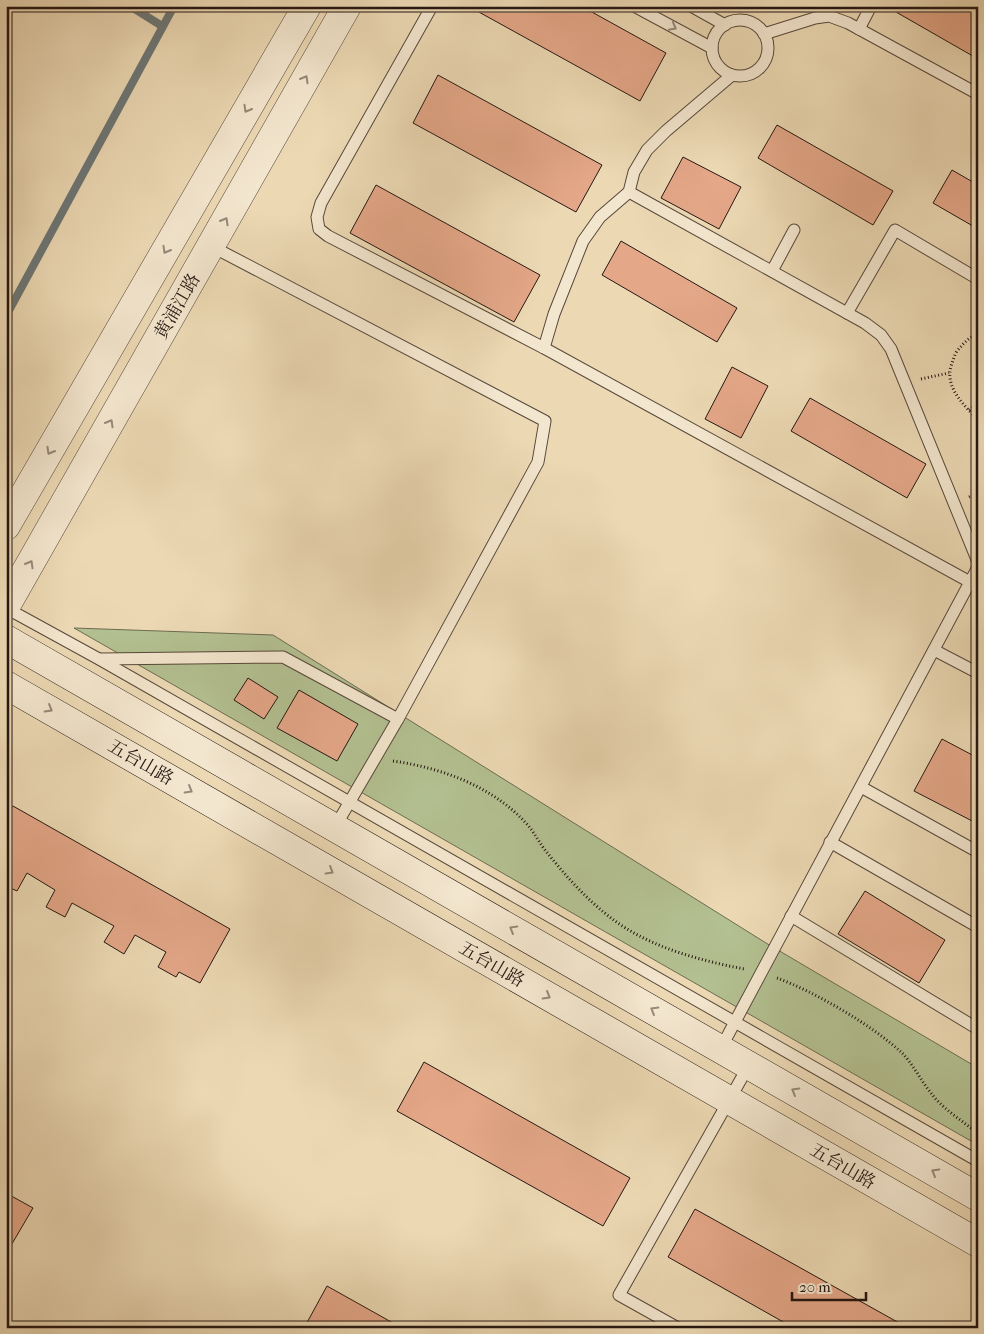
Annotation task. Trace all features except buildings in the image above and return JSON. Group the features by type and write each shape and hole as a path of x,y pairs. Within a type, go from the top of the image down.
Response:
{"main road":[{"path":"6,526 307,6"},
{"name":"黄浦江路","path":"6,607 347,6"},
{"path":"6,639 978,1196"},
{"name":"五台山路","path":"6,685 978,1243"}],"lane":[{"path":"432,6 321,203 317,217 318,229 328,236 544,348 970,582"},
{"path":"634,6 712,48"},
{"path":"691,6 725,25"},
{"path":"859,28 871,6"},
{"path":"764,34 815,18 829,16 859,28 978,94"},
{"path":"733,21 751,23 758,27 768,43 768,53 765,62 751,74 742,76 732,75 717,65 713,57 712,48 713,39 718,31 733,21"},
{"path":"544,348 554,314 583,241 600,217 629,192 634,172 647,150 732,75"},
{"path":"629,192 866,323 881,335 891,349 978,562"},
{"path":"772,271 794,230"},
{"path":"847,313 895,230 978,279"},
{"path":"210,246 545,421 538,462 398,719 335,827"},
{"path":"721,1048 978,568"},
{"path":"6,607 99,658 978,1161"},
{"path":"934,650 978,673"},
{"path":"99,658 282,657 398,719"},
{"path":"860,787 978,852"},
{"path":"830,842 978,927"},
{"path":"791,916 978,1029"},
{"path":"678,1328 619,1295 749,1066"}],"path":[{"path":"978,334 968,338 955,354 949,373 951,385 960,400 978,420"},
{"path":"905,383 949,373"},
{"path":"969,410 978,403"},
{"path":"375,758 408,763 441,772 487,791 526,822 563,870 590,900 611,918 642,936 667,948 691,956 761,972 794,985 864,1024 903,1054 932,1095 978,1132"}],"green space":[{"path":"74,628 273,635 766,943 978,1068 978,1145"}],"waterway":[{"path":"130,6 162,26"},
{"path":"6,316 174,6"}]}
